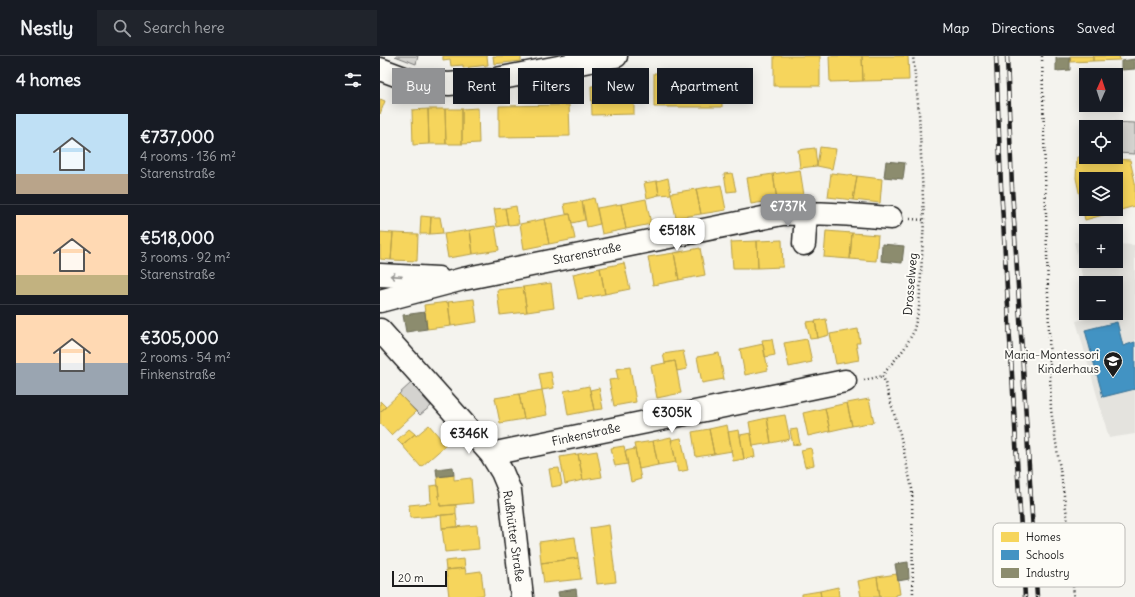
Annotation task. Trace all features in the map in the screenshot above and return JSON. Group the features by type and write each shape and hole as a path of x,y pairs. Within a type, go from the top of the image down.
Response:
{"street":[{"path":"380,69 412,81 449,84 491,80 616,56"},
{"path":"804,244 806,213"},
{"name":"Starenstraße","path":"380,301 463,278 782,214 806,213 891,218"},
{"name":"Starenstraße","path":"380,275 463,278"},
{"name":"Rußhütter Straße","path":"380,330 491,454 502,472 510,491 522,597"},
{"name":"Finkenstraße","path":"491,454 854,381"}],"path":[{"name":"Drosselweg","path":"883,376 904,349 913,333 919,308 924,220 919,112 913,56"},
{"path":"1042,56 1051,410 1068,523"},
{"path":"854,381 883,376 900,434 912,489 913,597"},
{"path":"1073,587 1074,597"}],"shaded area":[{"path":"395,56 418,56 416,64"},
{"path":"1123,123 1135,123 1135,154 1123,153"},
{"name":"Maria-Montessori Kinderhaus","path":"1074,242 1079,242 1079,263"},
{"name":"Maria-Montessori Kinderhaus","path":"1123,244 1135,245 1135,434 1109,438 1076,321 1123,320 1123,276 1082,276 1080,268 1123,268"},
{"path":"411,383 431,406 420,415 399,394"}],"building: Homes":[{"path":"443,56 487,56 488,65 463,68 463,65 451,66 450,59 443,60"},
{"path":"493,56 521,56 521,61 494,64"},
{"path":"774,56 820,56 820,86 774,86"},
{"path":"829,56 862,56 863,81 830,82"},
{"path":"862,56 908,56 909,80 863,81"},
{"path":"1070,56 1093,56 1093,61 1070,62"},
{"path":"1093,56 1119,56 1120,60 1093,61"},
{"path":"654,73 657,73 657,104 722,104 722,107 654,107"},
{"path":"591,86 592,104 634,104 634,114 592,115"},
{"path":"380,99 385,101 380,114"},
{"path":"569,105 570,136 499,137 499,106"},
{"path":"478,108 479,143 462,144 462,109"},
{"path":"428,109 429,144 413,145 412,110"},
{"path":"428,109 445,109 446,144 429,144"},
{"path":"445,109 462,109 462,144 446,144"},
{"path":"820,147 836,149 832,169 817,166"},
{"path":"815,148 817,166 800,168 798,150"},
{"path":"1077,157 1079,157 1079,164 1123,164 1123,160 1130,160 1135,182 1135,206 1123,209 1123,172 1079,172 1079,192 1076,178"},
{"path":"800,170 804,195 777,200 773,174"},
{"path":"732,173 736,191 727,192 724,174"},
{"path":"831,173 857,176 853,200 828,197"},
{"path":"773,174 777,200 751,204 747,178"},
{"path":"857,176 882,179 880,203 853,200"},
{"path":"668,178 671,194 659,195 657,181"},
{"path":"657,181 659,195 647,198 644,183"},
{"path":"721,185 726,210 701,214 696,189"},
{"path":"696,189 701,214 676,218 671,193"},
{"path":"594,198 600,224 587,227 582,201"},
{"path":"646,199 651,224 626,229 621,204"},
{"path":"582,201 585,220 572,223 570,214 566,214 564,204"},
{"path":"621,204 626,229 602,234 597,208"},
{"path":"516,206 519,224 508,225 505,208"},
{"path":"505,208 508,225 497,227 494,209"},
{"path":"570,214 575,239 549,244 544,219"},
{"path":"421,216 431,217 430,234 420,234"},
{"path":"1084,216 1099,216 1085,220"},
{"path":"431,217 440,217 443,233 430,234"},
{"path":"544,219 549,244 524,249 520,224"},
{"path":"495,226 499,250 473,254 470,230"},
{"path":"470,230 473,254 448,258 444,234"},
{"path":"826,231 852,233 850,259 824,257"},
{"path":"380,232 393,233 391,260 380,259"},
{"path":"393,233 418,234 417,261 391,260"},
{"path":"852,233 878,235 876,261 850,259"},
{"path":"782,240 783,267 758,268 757,241"},
{"path":"757,241 758,268 733,268 731,242"},
{"path":"700,248 705,275 679,280 674,253"},
{"path":"674,253 679,280 653,285 648,257"},
{"path":"624,263 630,289 605,294 600,268"},
{"path":"600,268 605,294 578,299 573,274"},
{"path":"551,283 554,308 527,312 523,287"},
{"path":"523,287 527,312 500,315 497,290"},
{"path":"474,299 477,322 451,326 448,302"},
{"path":"448,302 451,326 427,329 424,305"},
{"path":"826,319 829,335 818,338 815,321"},
{"path":"815,321 818,338 810,339 806,322"},
{"path":"858,329 860,343 856,343 859,360 836,364 830,334"},
{"path":"772,339 775,355 765,357 762,340"},
{"path":"807,339 812,362 789,367 784,343"},
{"path":"763,344 768,370 745,375 740,349"},
{"path":"683,351 687,369 677,371 675,361 665,363 663,354"},
{"path":"719,353 724,379 702,383 697,357"},
{"path":"675,361 681,393 657,398 651,366"},
{"path":"630,367 636,402 614,406 609,380 618,379 616,369"},
{"path":"551,372 554,388 542,390 539,374"},
{"path":"589,386 594,410 568,415 564,391"},
{"path":"599,388 603,409 594,410 590,390"},
{"path":"542,390 547,415 524,419 519,394"},
{"path":"399,394 416,412 391,435 380,423 380,412"},
{"path":"519,394 524,419 500,423 495,398"},
{"path":"869,399 874,422 852,426 847,403"},
{"path":"380,401 386,407 380,412"},
{"path":"847,403 852,426 830,431 825,408"},
{"path":"825,408 830,431 808,436 803,413"},
{"path":"785,415 790,439 771,443 767,418"},
{"path":"767,418 771,443 753,446 749,422"},
{"path":"429,425 446,445 421,467 402,445"},
{"path":"727,425 732,451 714,454 709,429"},
{"path":"409,429 415,434 402,445 397,440"},
{"path":"709,429 714,454 696,457 692,432"},
{"path":"797,429 800,444 793,445 790,430"},
{"path":"739,430 744,459 733,461 728,432"},
{"path":"751,433 755,457 744,459 740,435"},
{"path":"671,437 676,462 658,465 653,441"},
{"path":"681,438 688,470 678,472 671,440"},
{"path":"653,441 658,465 639,469 634,444"},
{"path":"624,446 628,464 615,466 611,448"},
{"path":"811,448 814,465 805,467 801,450"},
{"path":"635,449 641,479 631,482 625,451"},
{"path":"597,451 602,477 583,480 578,454"},
{"path":"578,454 583,480 565,484 560,457"},
{"path":"559,468 562,485 552,487 549,469"},
{"path":"454,475 454,480 471,478 473,503 440,506 437,477"},
{"path":"438,485 440,506 456,505 456,514 410,518 409,505 431,503 430,486"},
{"path":"456,514 458,527 442,528 441,515"},
{"path":"477,525 479,549 445,552 442,528"},
{"path":"609,525 616,582 597,584 590,528"},
{"path":"575,537 578,558 541,563 539,542"},
{"path":"578,558 581,579 544,583 541,563"},
{"path":"464,559 465,568 446,570 445,561"},
{"path":"465,568 466,573 481,571 484,595 449,597 446,570"},
{"path":"897,574 900,594 896,595 896,597 880,597 877,577"},
{"path":"877,577 880,597 861,597 858,581"},
{"path":"838,587 839,597 821,597 820,591"},
{"path":"820,591 821,597 802,597 802,594"}],"building: Schools":[{"path":"1117,322 1123,346 1135,342 1135,389 1103,397 1085,330"}],"building: Industry":[{"path":"1056,58 1070,58 1070,70 1056,71"},
{"path":"1135,59 1135,69 1123,70 1123,68 1121,68 1121,61"},
{"path":"886,161 905,163 903,179 884,177"},
{"path":"882,244 904,246 902,263 881,261"},
{"path":"425,312 427,329 406,332 403,315"},
{"path":"453,467 454,475 437,477 436,469"},
{"path":"908,562 909,579 898,581 895,564"},
{"path":"576,589 577,597 559,597 558,592"}],"railway":[{"path":"996,56 1001,186 1021,523"},
{"path":"1007,56 1012,188 1032,523"},
{"path":"1024,587 1025,597"},
{"path":"1036,587 1037,597"}],"place":[{"name":"Maria-Montessori Kinderhaus","path":"1113,378"}]}
